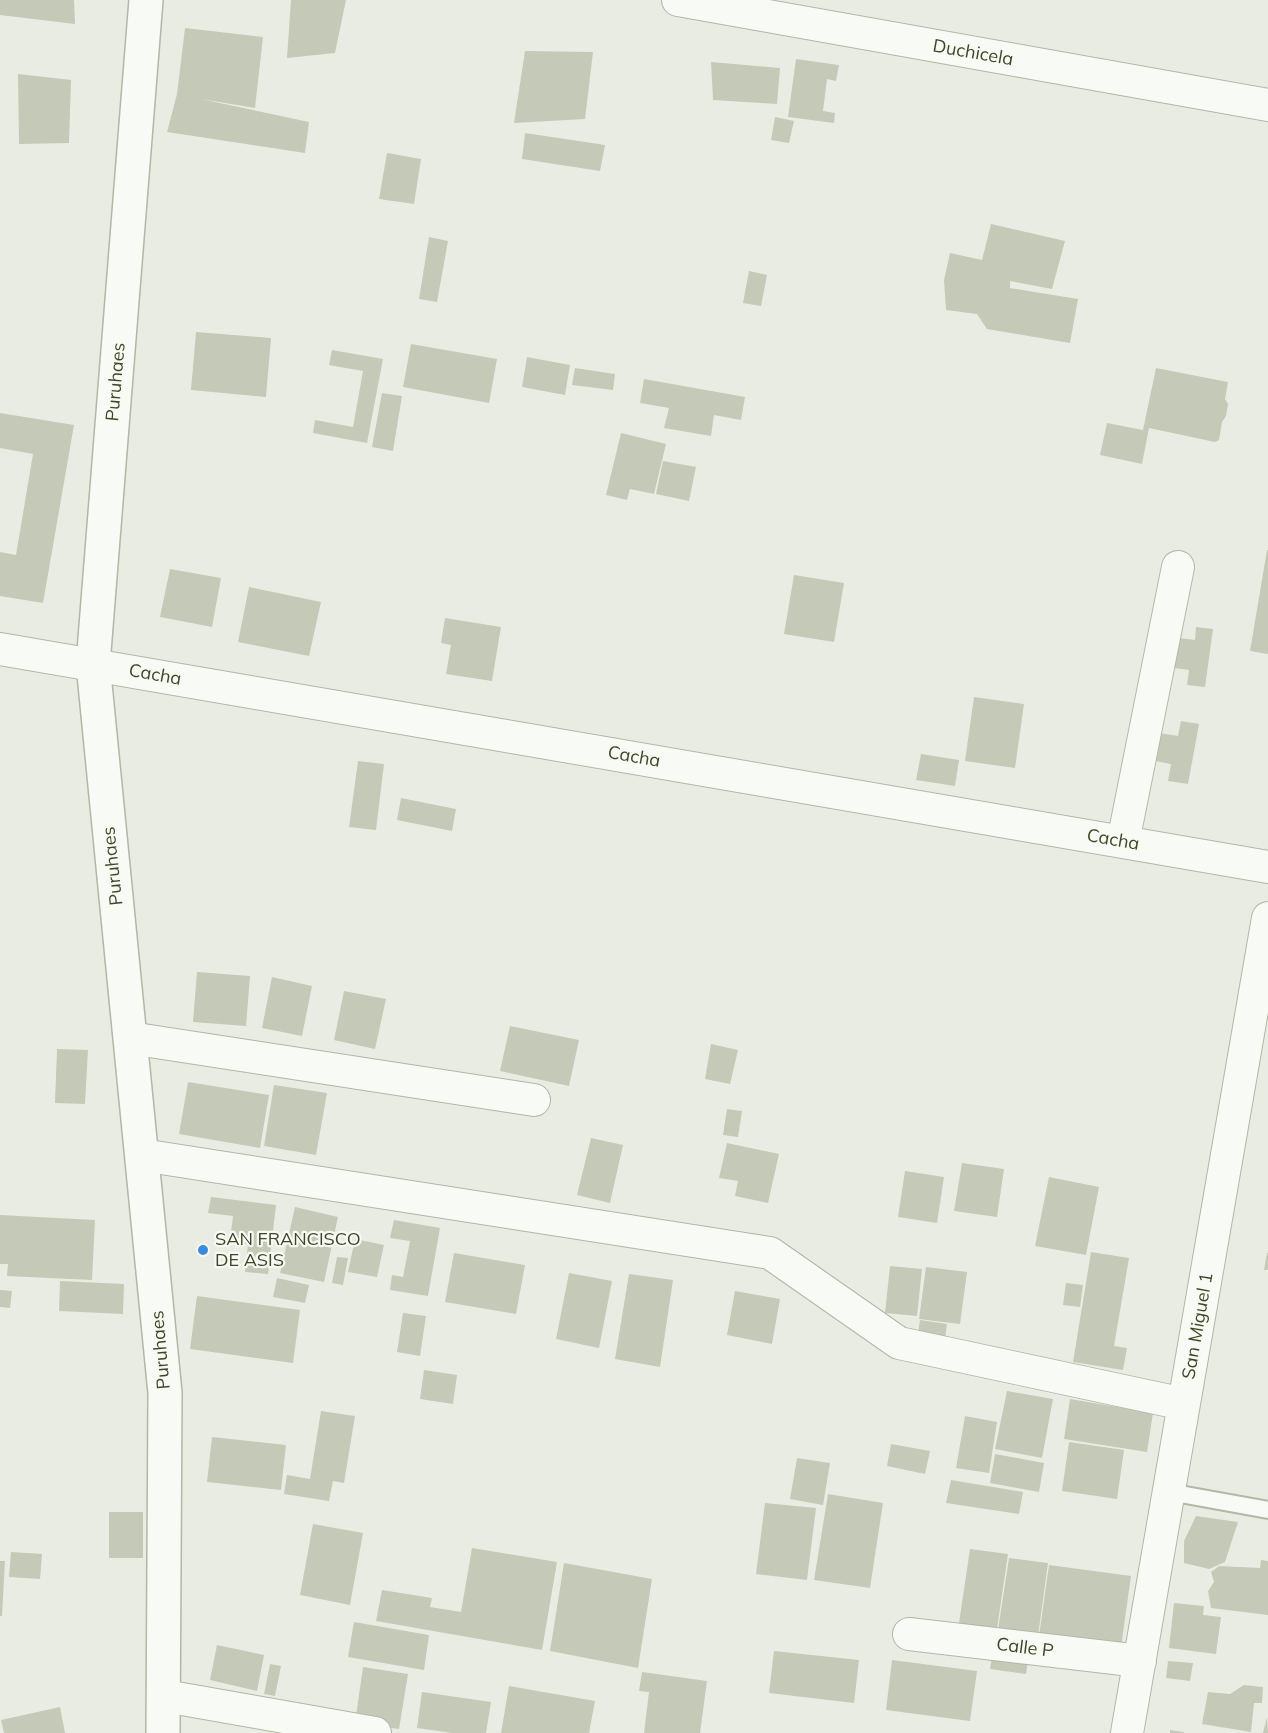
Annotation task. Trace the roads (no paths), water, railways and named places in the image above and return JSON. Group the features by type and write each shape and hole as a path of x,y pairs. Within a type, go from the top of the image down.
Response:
{"street":[{"name":"Puruhaes","path":"146,0 93,664 165,1393 163,1733"},
{"name":"Duchicela","path":"678,0 1268,105"},
{"path":"1123,842 1178,567"},
{"name":"Cacha","path":"0,649 1268,867"},
{"name":"San Miguel 1","path":"1127,1733 1268,918"},
{"path":"130,1038 534,1100"},
{"path":"142,1155 770,1252 899,1343 1184,1404"},
{"name":"Calle P","path":"909,1634 1140,1662"},
{"path":"165,1696 375,1733"}],"lane":[{"path":"1169,1492 1268,1510"}],"place":[{"name":"SAN FRANCISCO DE ASIS","path":"203,1250"}]}
